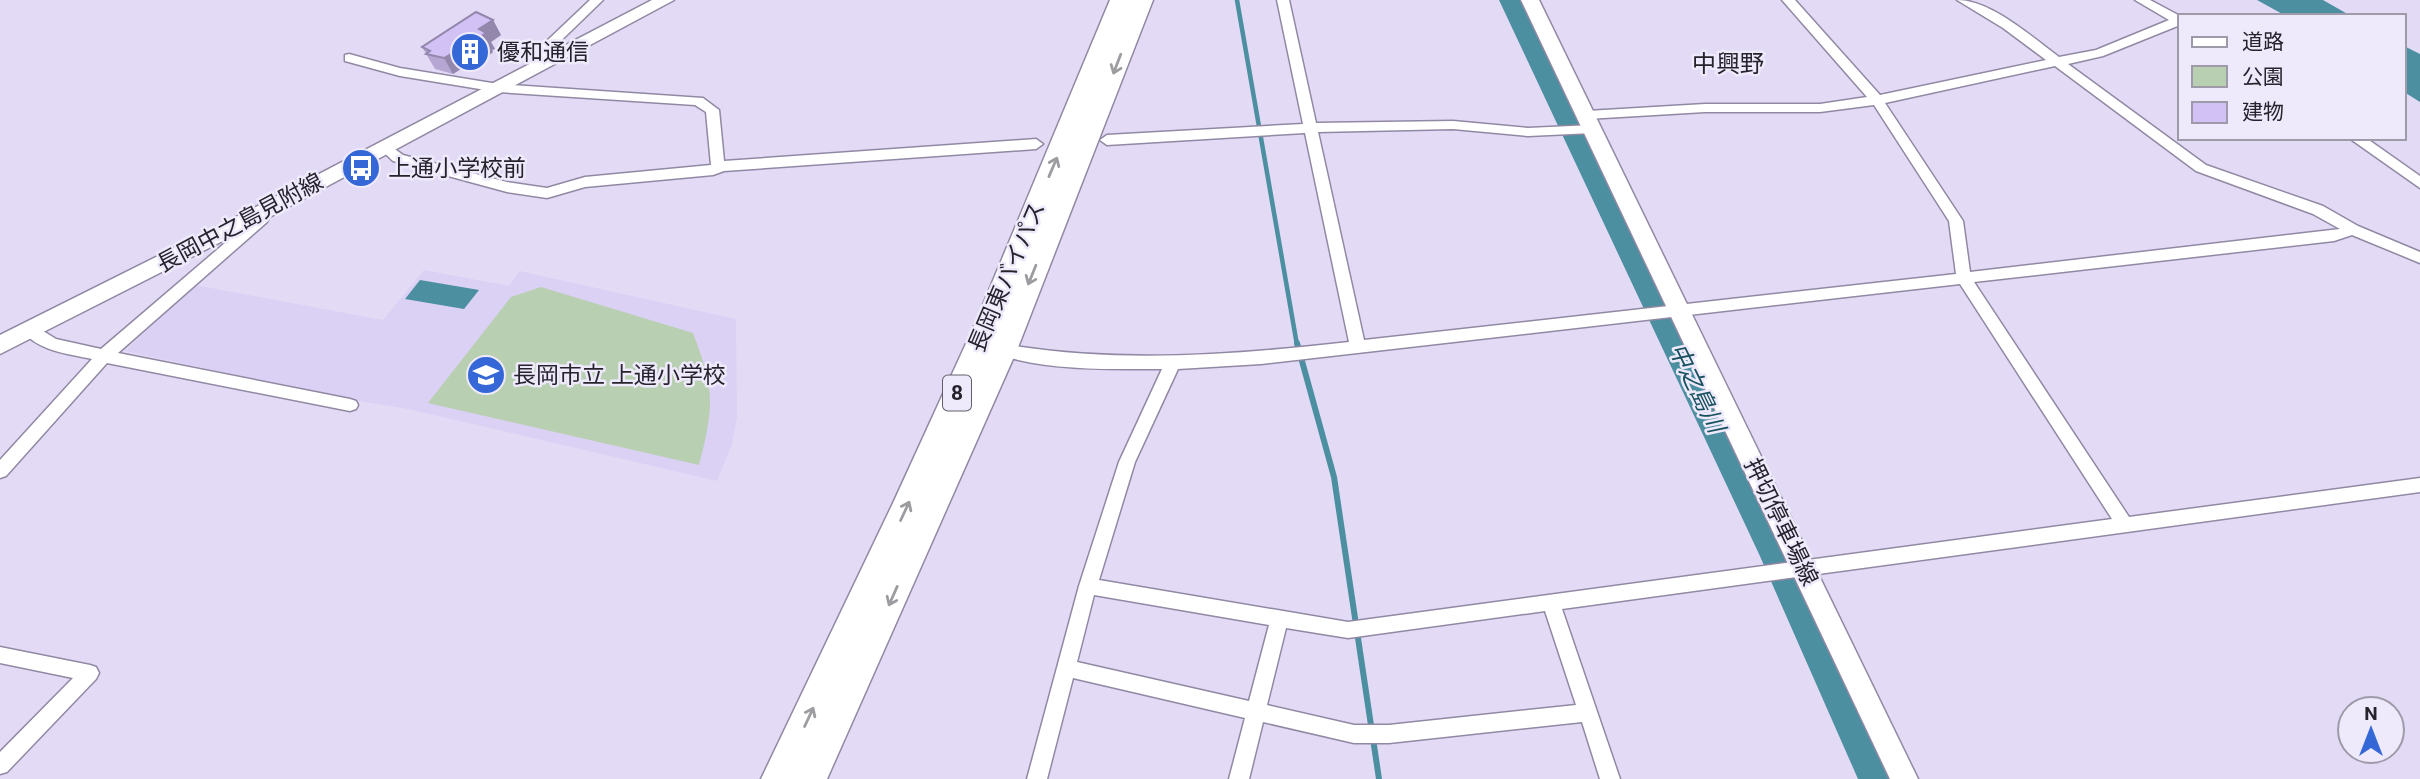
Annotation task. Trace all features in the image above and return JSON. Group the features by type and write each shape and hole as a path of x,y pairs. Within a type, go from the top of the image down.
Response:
{"highway":[{"name":"長岡東バイパス","path":"779,779 988,326 1121,0"},
{"name":"長岡東バイパス","path":"809,779 1002,350 1142,0"}],"main road":[{"name":"長岡中之島見附線","path":"0,345 259,214 665,0"},
{"name":"押切停車場線","path":"1530,0 1590,122 1674,310 1804,567 1904,779"}],"street":[{"path":"534,69 535,58 597,0"},
{"path":"1283,0 1308,128 1358,347"},
{"path":"1788,0 1877,100 1956,221 1964,279 2124,524"},
{"path":"1963,0 2007,25 2201,168 2318,210 2353,230 2420,258"},
{"path":"2141,0 2178,20"},
{"path":"1107,139 1308,128 1453,125 1528,132 1705,108 1819,108 1877,100 2099,53 2178,22"},
{"path":"349,58 400,72 498,88 707,104 712,110 718,168"},
{"path":"2359,140 2420,183"},
{"path":"385,147 398,158 507,187 547,192 585,182 718,168 1036,144"},
{"path":"0,471 104,356 251,229 262,218 259,214"},
{"path":"1002,350 1111,364 1172,365 1358,347 1650,312 1964,279 2334,236 2353,230"},
{"path":"30,330 52,344 349,405"},
{"path":"1037,779 1088,586 1127,463 1172,365"},
{"path":"1088,586 1348,630 2420,485"},
{"path":"1551,601 1610,779"},
{"path":"1239,779 1279,620"},
{"path":"0,655 90,673 0,765"},
{"path":"1065,668 1354,734 1389,734 1588,712"}],"shaded area":[{"name":"長岡市立 上通小学校","path":"424,270 509,286 520,271 736,319 737,418 732,444 717,481 408,409 347,399 125,351 195,285 383,320"}],"green space":[{"path":"541,287 693,333 709,385 710,399 699,465 428,403 511,297"}],"water":[{"path":"2257,0 2323,0 2348,14 2282,14"},
{"path":"2406,47 2420,54 2420,102 2406,93"},
{"path":"420,280 479,290 464,309 405,299"}],"building":[{"path":"476,12 493,20 479,29 486,33 483,35 485,37 472,47 467,45 444,58 426,54 430,51 422,47"}],"waterway":[{"path":"1237,0 1297,345"},
{"name":"中之島川","path":"1511,0 1776,554 1878,779"},
{"path":"1297,343 1334,477 1379,779"}],"place":[{"name":"優和通信","path":"470,52"},
{"name":"上通小学校前","path":"361,168"},
{"name":"長岡市立 上通小学校","path":"486,375"}],"district":[{"name":"中興野","path":"1728,64"}]}
